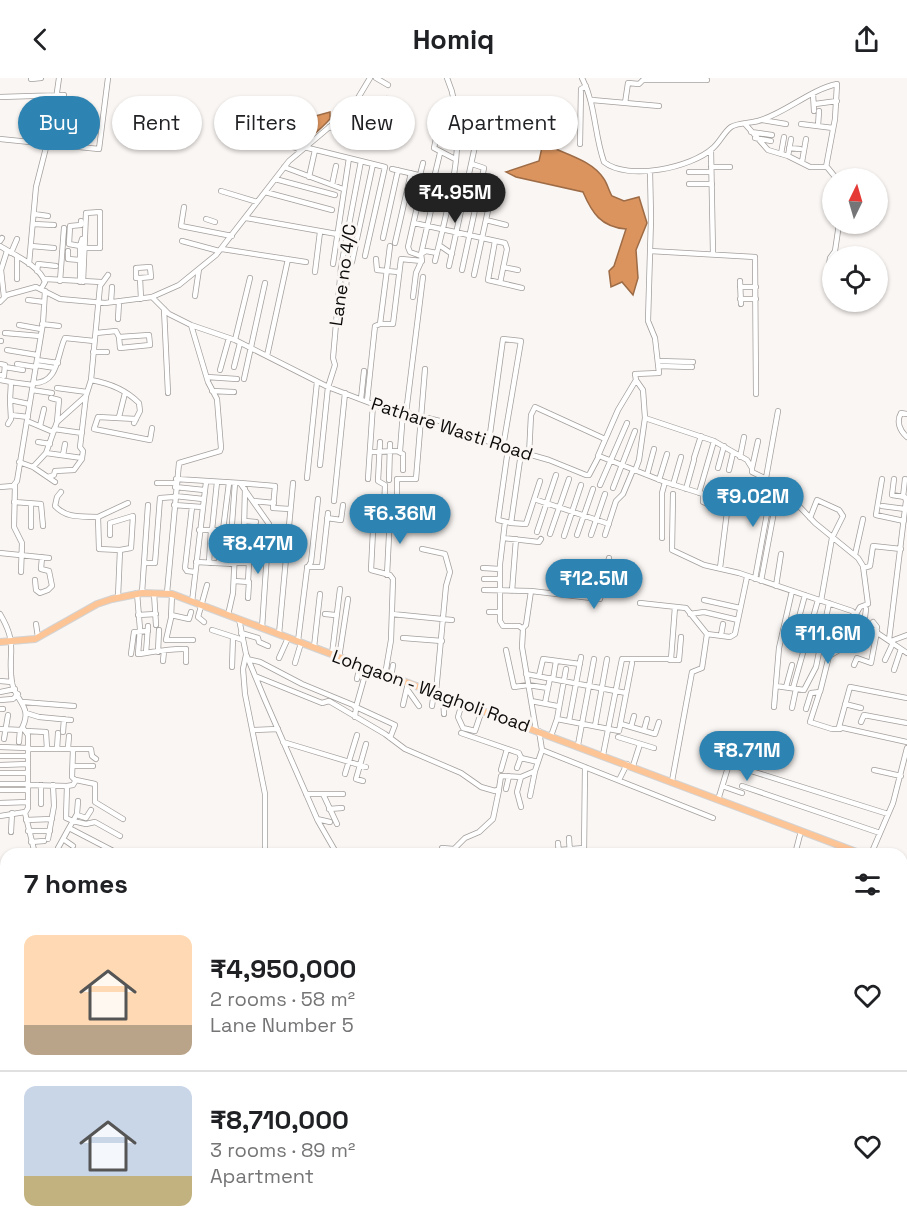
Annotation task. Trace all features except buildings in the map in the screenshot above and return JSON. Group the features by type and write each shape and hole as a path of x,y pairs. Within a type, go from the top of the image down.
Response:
{"main road":[{"name":"Lohgaon - Wagholi Road","path":"0,642 38,637 97,604 118,597 139,593 170,594 314,647 388,676 407,686 435,692 846,848"}],"street":[{"path":"31,79 40,78"},
{"path":"58,78 56,96 64,95"},
{"path":"100,142 108,78"},
{"path":"318,136 356,103 370,78"},
{"path":"376,78 388,85"},
{"path":"447,78 453,96"},
{"path":"582,78 592,100 599,148 604,163 622,169 650,171 692,159 711,150 731,126 746,126 836,84 839,86 826,167 810,166 766,149 755,138 752,130"},
{"path":"625,103 628,83 639,84 645,80 707,80"},
{"path":"579,144 581,89 586,86"},
{"path":"813,94 818,126"},
{"path":"0,97 18,97"},
{"path":"592,100 659,106"},
{"path":"815,104 837,101"},
{"path":"761,120 786,124"},
{"path":"804,123 833,128"},
{"path":"746,126 771,138 755,138"},
{"path":"781,154 784,137"},
{"path":"0,139 18,141"},
{"path":"788,156 791,139"},
{"path":"802,162 802,151 806,140"},
{"path":"789,148 811,154"},
{"path":"29,264 36,182 45,150"},
{"path":"17,239 0,272 1,299 31,288 43,290 60,299 98,303 152,297 179,285 220,250 284,167 300,150"},
{"path":"309,177 315,150 385,167 365,256"},
{"path":"436,150 455,159"},
{"path":"435,261 453,183 455,150"},
{"path":"449,266 474,150"},
{"path":"711,150 713,254"},
{"path":"413,297 440,153"},
{"path":"333,264 349,158"},
{"name":"Lane no 4/C","path":"320,465 328,387 335,365 333,358 342,265 361,161"},
{"path":"421,255 410,252 408,247 423,163"},
{"path":"352,262 373,164"},
{"path":"462,270 484,168 472,164"},
{"path":"332,185 336,166"},
{"path":"284,167 343,189"},
{"path":"689,172 730,167"},
{"path":"392,169 492,192 474,275"},
{"path":"383,238 398,170"},
{"path":"605,535 617,500 622,496 639,460 645,418 643,390 633,373 658,374 655,338 648,324 650,171"},
{"path":"380,324 386,271 411,173"},
{"path":"275,179 335,195"},
{"path":"689,184 711,184"},
{"path":"221,191 257,202"},
{"path":"366,191 379,194"},
{"path":"265,192 332,210"},
{"path":"184,207 180,226 232,236"},
{"path":"81,282 80,260 82,247 86,212 100,212 99,248 82,247 70,245 70,226 81,223 82,247 81,282"},
{"path":"34,214 48,216"},
{"path":"246,218 337,234"},
{"path":"206,219 215,222"},
{"path":"486,220 506,225"},
{"path":"414,223 507,245 500,283"},
{"path":"33,224 54,225"},
{"path":"60,281 64,228"},
{"path":"315,272 320,232"},
{"path":"182,241 220,250 306,262"},
{"path":"495,241 487,279 522,288"},
{"path":"439,245 464,257"},
{"path":"0,246 29,264 45,279 101,282"},
{"path":"31,246 54,248"},
{"path":"68,251 68,259 80,260"},
{"path":"421,255 426,251 437,253"},
{"path":"650,251 755,256 756,394"},
{"path":"17,257 17,279"},
{"path":"376,258 376,269 398,272"},
{"path":"267,356 288,259"},
{"path":"368,479 375,326 393,324 401,259 421,262"},
{"path":"23,260 23,267"},
{"path":"37,271 38,264 56,266"},
{"path":"342,265 347,269 346,291"},
{"path":"503,267 518,270"},
{"path":"195,296 199,269"},
{"path":"48,477 54,475 55,471 74,470 82,459 83,451 80,447 86,394 91,380 98,303 101,282 108,275"},
{"path":"399,452 423,277"},
{"path":"140,278 141,299"},
{"path":"220,370 250,278"},
{"path":"21,572 22,543 14,527 15,484 37,362 45,279"},
{"path":"244,379 266,283"},
{"path":"756,286 740,284 740,301 756,298"},
{"path":"111,302 112,287"},
{"name":"Pathare Wasti Road","path":"152,297 164,309 191,325 232,339 317,382 361,399 448,423 459,430 506,448 549,460 588,476 598,456"},
{"path":"28,300 44,302"},
{"path":"118,319 119,302"},
{"path":"164,309 168,393"},
{"path":"19,325 59,326"},
{"path":"191,325 212,391 218,400 221,450 180,461 174,496 171,615 166,640 193,640"},
{"path":"96,333 116,331 120,348 150,345 148,335 119,338"},
{"path":"5,333 40,336"},
{"path":"134,336 135,346"},
{"path":"33,386 45,382 57,365 64,338 94,341"},
{"path":"489,441 503,339 521,341 497,519 525,525 540,481"},
{"path":"234,367 240,343"},
{"path":"7,350 37,362 57,365"},
{"path":"93,352 107,352"},
{"path":"16,364 37,362"},
{"path":"658,363 692,364"},
{"path":"0,375 4,376 2,366 23,369"},
{"path":"397,479 416,479 425,369"},
{"path":"361,399 364,371"},
{"path":"207,377 237,379"},
{"path":"0,380 33,386 59,400 57,423"},
{"path":"91,380 113,385 139,403 140,411 135,421 120,417 98,417 94,429 150,440 152,428"},
{"path":"636,380 618,410 598,456 704,495 703,503 727,512 720,568"},
{"path":"9,424 10,382"},
{"path":"307,478 317,382"},
{"path":"57,388 86,394"},
{"path":"212,391 234,392"},
{"path":"120,417 125,393"},
{"path":"334,501 345,393"},
{"path":"33,466 46,453 57,423 86,394"},
{"path":"10,400 29,404"},
{"path":"529,455 531,415 535,407 605,439"},
{"path":"907,408 899,427 907,437"},
{"path":"40,426 44,409"},
{"path":"766,478 778,411"},
{"path":"10,415 27,419 53,431 82,433"},
{"path":"645,418 724,446 752,468 752,472 779,485 810,518 855,555 863,568 868,604 860,607 856,614"},
{"path":"600,484 627,423"},
{"path":"613,488 635,431"},
{"path":"686,489 700,436"},
{"path":"740,457 744,438"},
{"path":"699,493 714,441"},
{"path":"752,468 758,441"},
{"path":"38,442 50,444"},
{"path":"380,442 378,481 385,485 384,511"},
{"path":"63,455 65,444"},
{"path":"389,480 390,444"},
{"path":"718,468 724,446"},
{"path":"647,475 654,449"},
{"path":"370,452 403,454 397,479 397,512"},
{"path":"46,453 82,459"},
{"path":"521,453 513,510 503,538 500,612 501,626 523,628"},
{"path":"729,470 733,453"},
{"path":"659,480 667,454"},
{"path":"673,485 681,457"},
{"path":"19,462 33,466 55,482"},
{"path":"505,473 518,475"},
{"path":"537,532 556,475"},
{"path":"550,534 569,479"},
{"path":"882,479 876,515 904,521"},
{"path":"894,479 892,495 903,497"},
{"path":"885,660 891,641 906,506 906,499 903,497 905,479"},
{"path":"758,580 772,481"},
{"path":"192,602 206,482"},
{"path":"157,483 217,482 277,487 273,516"},
{"path":"209,562 217,482"},
{"path":"662,538 664,482"},
{"path":"176,483 204,490"},
{"path":"235,483 245,489 269,524 262,628"},
{"path":"229,564 235,483"},
{"path":"219,563 221,530 235,483"},
{"path":"279,634 293,483"},
{"path":"0,488 15,484"},
{"path":"564,536 581,485"},
{"path":"758,580 779,485"},
{"path":"199,530 244,528 245,489"},
{"path":"577,535 593,489"},
{"path":"528,490 537,492"},
{"path":"61,492 57,496 55,507 68,516 98,517 128,503"},
{"path":"591,535 605,494"},
{"path":"673,494 672,550 704,565 758,580 856,614 864,623 907,653"},
{"path":"155,496 203,499"},
{"path":"144,563 155,563 161,496"},
{"path":"534,498 609,524"},
{"path":"295,663 300,642 307,567 311,562 318,499"},
{"path":"792,708 794,688 820,600 832,538 843,517 840,512 817,500 810,518"},
{"path":"254,501 290,509"},
{"path":"14,502 42,506 44,526"},
{"path":"30,504 31,527"},
{"path":"174,505 202,507"},
{"path":"307,567 322,567 327,515 340,520 343,505"},
{"path":"138,654 139,593 144,563 148,506"},
{"path":"882,506 906,506"},
{"path":"192,507 185,568 187,571 195,572"},
{"path":"245,509 260,508"},
{"path":"505,508 513,510"},
{"path":"374,511 371,570 393,578 388,676"},
{"path":"387,575 390,515"},
{"path":"98,517 99,549 120,550 131,549 133,516 110,524 110,535"},
{"path":"855,555 863,519"},
{"path":"245,521 256,522"},
{"path":"228,615 236,552 236,538 233,530"},
{"path":"236,538 255,540"},
{"path":"503,538 539,542 541,539"},
{"path":"512,591 516,539"},
{"path":"863,568 870,566 873,546 901,549"},
{"path":"422,549 443,553 447,558 450,574 446,586 442,641 432,706"},
{"path":"118,597 120,550"},
{"path":"236,552 252,553"},
{"path":"0,553 49,558"},
{"path":"776,586 782,554"},
{"path":"35,580 36,590 40,593 52,586 50,571 41,569 42,557"},
{"path":"484,590 531,591 600,599 609,558"},
{"path":"196,562 249,563 248,598"},
{"path":"483,568 500,569"},
{"path":"640,603 686,608 707,634 733,635 747,577"},
{"path":"484,579 500,579"},
{"path":"234,581 249,582"},
{"path":"204,622 198,618 207,585"},
{"path":"332,654 340,589"},
{"path":"518,789 530,794 543,750 521,644 531,591"},
{"path":"774,707 779,648 792,591"},
{"path":"154,593 163,661"},
{"path":"314,647 320,594"},
{"path":"794,636 805,596"},
{"path":"339,658 348,599"},
{"path":"704,600 740,608"},
{"path":"776,686 804,690 820,657 829,603"},
{"path":"670,660 675,607"},
{"path":"178,617 180,609"},
{"path":"863,645 866,609"},
{"path":"171,615 189,619 191,612"},
{"path":"489,612 500,612"},
{"path":"690,614 704,612 738,620"},
{"path":"0,614 12,641 12,682 26,713 19,742"},
{"path":"138,615 156,614"},
{"path":"325,614 335,615"},
{"path":"392,614 452,620"},
{"path":"239,619 247,656 255,676 317,819 334,848"},
{"path":"868,671 877,627 873,622"},
{"path":"864,623 854,641 829,656 810,722 832,729 907,742"},
{"path":"36,624 38,637"},
{"path":"721,635 723,624"},
{"path":"834,627 857,633"},
{"path":"146,653 148,628 134,632 129,654 138,654 161,652 167,648 186,649 186,662"},
{"path":"212,630 243,640"},
{"path":"241,633 258,638 259,642 268,646"},
{"path":"672,781 692,672 702,668 707,634"},
{"path":"891,641 907,635"},
{"path":"232,667 233,637"},
{"path":"603,755 623,658 679,660 681,637"},
{"path":"279,658 288,638"},
{"path":"404,638 442,641"},
{"path":"832,638 854,641"},
{"path":"894,670 901,649"},
{"path":"506,650 514,687 528,685 548,688"},
{"path":"247,656 302,684 394,724 390,738"},
{"path":"247,656 243,679 265,794 265,848"},
{"path":"569,722 581,657"},
{"path":"854,665 857,658 871,663"},
{"path":"578,745 594,659"},
{"path":"595,726 607,659"},
{"path":"539,676 542,660 580,664"},
{"path":"545,703 556,661"},
{"path":"557,719 619,731 632,663"},
{"path":"357,679 360,665"},
{"path":"388,676 393,665"},
{"path":"786,687 792,666"},
{"path":"355,717 367,668"},
{"path":"551,736 557,719 557,706 566,669"},
{"path":"526,674 627,693"},
{"path":"255,676 322,703 329,701 407,750 461,773 481,787 499,790"},
{"path":"0,681 12,682"},
{"path":"404,705 407,686"},
{"path":"407,686 419,706"},
{"path":"840,729 845,704 852,686 907,698"},
{"path":"0,692 16,692"},
{"path":"0,700 13,699 16,692"},
{"path":"806,709 811,693 819,694"},
{"path":"443,695 444,714"},
{"path":"531,701 557,706"},
{"path":"23,702 74,706"},
{"path":"462,703 458,717 463,728 475,731 482,710"},
{"path":"845,704 861,708"},
{"path":"26,713 71,720"},
{"path":"4,739 2,730 8,715"},
{"path":"861,722 864,715 907,723"},
{"path":"632,727 634,716"},
{"path":"57,749 64,719"},
{"path":"644,730 646,719"},
{"path":"621,724 656,734 660,722"},
{"path":"253,730 278,729"},
{"path":"2,730 46,732 47,749"},
{"path":"23,730 28,748 28,809 25,812 33,848"},
{"path":"462,733 520,753 521,757 538,762"},
{"path":"345,774 357,735"},
{"path":"69,736 73,766 72,777 75,780 95,784 95,802 123,819"},
{"path":"618,737 654,748"},
{"path":"283,742 363,766"},
{"path":"363,781 356,779 363,766 366,744"},
{"path":"619,780 630,765 640,744"},
{"path":"0,747 91,749 92,756 96,759"},
{"path":"874,848 901,776 907,748"},
{"path":"501,770 507,749"},
{"path":"543,750 714,818"},
{"path":"0,756 28,756"},
{"path":"517,768 521,757"},
{"path":"0,765 28,764"},
{"path":"718,800 729,764 888,814"},
{"path":"73,766 93,766"},
{"path":"584,848 585,766"},
{"path":"874,770 901,776"},
{"path":"455,848 488,823 495,813 501,777 521,777 535,771"},
{"path":"0,773 28,773"},
{"path":"506,789 509,776"},
{"path":"521,777 518,789 521,807"},
{"path":"0,790 41,785 67,786 73,785 75,780"},
{"path":"0,784 27,786"},
{"path":"41,785 41,804"},
{"path":"31,842 46,840 50,831 53,785"},
{"path":"67,786 66,818 86,824 95,822 120,836"},
{"path":"722,786 742,793"},
{"path":"742,786 880,833"},
{"path":"306,794 343,794"},
{"path":"323,794 337,824"},
{"path":"58,848 77,815 78,801"},
{"path":"25,812 2,815 2,803 28,802"},
{"path":"329,809 342,808"},
{"path":"77,815 86,818 91,810"},
{"path":"11,832 12,813"},
{"path":"26,820 52,819"},
{"path":"317,819 330,822"},
{"path":"69,828 107,848"},
{"path":"28,831 50,831"},
{"path":"797,848 801,831"},
{"path":"569,838 570,848"},
{"path":"63,839 73,846"},
{"path":"558,843 559,848"}],"shaded area":[{"path":"330,112 330,119 318,131 318,115"},
{"path":"541,150 558,150 592,166 604,179 612,196 624,201 639,197 647,223 636,250 638,278 633,295 622,282 611,287 609,271 614,266 626,229 617,228 598,218 583,192 516,177 506,172 539,161"}]}
